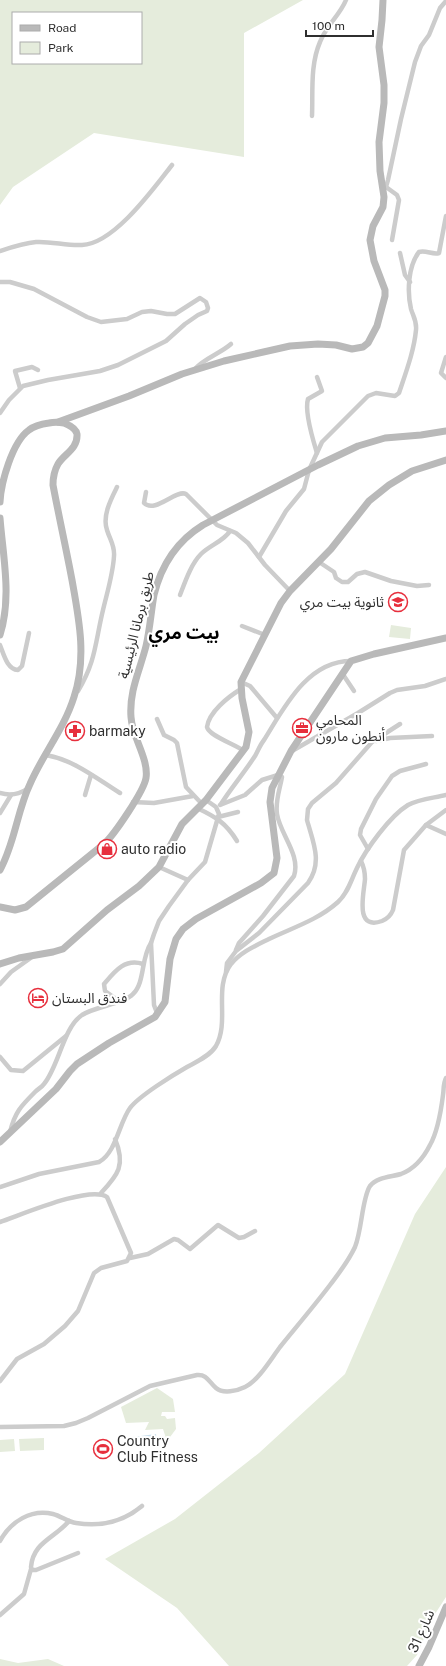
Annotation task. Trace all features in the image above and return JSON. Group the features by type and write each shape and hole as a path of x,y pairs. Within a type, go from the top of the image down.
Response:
{"street":[{"path":"312,116 313,73 315,58 320,42 346,0"},
{"path":"0,502 2,487 9,463 16,448 24,434 36,426 58,422 194,370 290,346 318,344 336,345 352,349 366,346 377,326 385,296 382,281 374,261 370,240 373,226 383,207 384,197 379,142 384,103 383,70 379,48 383,0"},
{"path":"384,189 415,62 421,46 429,35 440,8 446,1"},
{"path":"0,251 13,246 37,242 82,245 99,239 112,232 124,222 172,165"},
{"path":"384,189 397,195 398,200 392,240"},
{"path":"259,557 286,511 304,489 309,470 325,439 368,396 376,393 395,396 399,393 414,344 416,328 416,322 411,308 410,282 415,259 419,252 425,251 439,253 446,216"},
{"path":"400,253 405,275 410,282"},
{"path":"0,282 10,282 34,289 87,317 101,322 127,318 142,312 151,311 175,314 200,298 203,298 208,306 206,311 185,324 166,341 118,365 100,371 40,381 20,388 0,413"},
{"path":"194,370 200,364 221,353 232,344"},
{"path":"446,357 440,373 446,378"},
{"path":"20,388 15,371 32,367 38,370"},
{"path":"317,377 322,391 308,399 307,407 312,436 317,453"},
{"path":"0,870 14,833 27,789 61,729 74,696 80,669 80,628 53,478 58,464 75,444 77,433 70,426 58,422"},
{"name":"طريق برمانا الرئيسية","path":"0,907 15,910 23,909 30,905 108,840 143,787 146,771 131,722 131,699 146,647 157,585 167,562 177,548 193,532 212,521 347,451 373,441 446,431"},
{"path":"244,751 230,742 212,734 207,728 209,720 216,709 241,686 258,647 281,603 290,591 319,562 369,501 389,485 412,471 446,460"},
{"path":"74,696 88,674 95,653 114,557 114,546 107,532 105,521 110,501 117,487"},
{"path":"146,492 144,503 149,506 161,503 185,492 212,521 248,543 265,566 290,591"},
{"path":"0,518 6,598 4,620 0,635"},
{"path":"180,595 186,578 198,557 212,545 225,537 230,531"},
{"path":"319,562 334,572 336,578 342,582 348,582 357,574 365,572 391,581 417,586 429,585"},
{"path":"242,626 265,635"},
{"path":"0,645 7,663 11,668 18,670 23,663 29,633"},
{"path":"10,1134 17,1111 22,1104 44,1085 52,1072 67,1036 76,1022 83,1015 131,996 136,990 147,950 160,920 188,880 205,862 218,818 219,807 256,756 277,718 295,693 323,668 338,662 351,661 369,655 446,638"},
{"path":"0,1142 56,1089 77,1064 109,1042 152,1020 165,1002 170,959 173,947 180,933 196,919 261,883 274,873 277,858 270,802 272,788 292,752 351,661"},
{"path":"342,673 354,691"},
{"path":"292,752 390,693 397,690 425,686 446,679"},
{"path":"241,686 250,686 277,718"},
{"path":"0,964 63,949 159,867 182,824 202,804 244,751 249,732 241,686"},
{"path":"157,719 164,735 174,740 176,743 185,785 193,796 230,830 237,841"},
{"path":"236,951 259,933 310,879 316,867 316,853 307,820 308,809 312,803 340,778 372,742 400,724"},
{"path":"372,742 390,738 432,736"},
{"path":"46,755 66,760 120,793"},
{"path":"368,849 360,835 361,826 384,784 396,773 426,764"},
{"path":"85,795 91,775"},
{"path":"202,804 219,807 245,795 262,780 278,775"},
{"path":"0,1187 38,1174 99,1162 107,1157 130,1108 139,1099 200,1060 215,1047 222,1025 222,990 227,963 236,951 239,943 276,901 294,876 295,871 292,854 279,823 277,814 277,798 282,777 278,775"},
{"path":"0,793 10,795 19,794 27,789"},
{"path":"0,813 10,795"},
{"path":"226,972 235,960 250,948 324,913 340,900 368,849 393,818 404,808 412,803 446,795"},
{"path":"133,802 146,804 162,803 193,796"},
{"path":"361,861 364,871 363,915 370,922 383,920 393,910 404,850 426,825 446,810"},
{"path":"218,818 238,812"},
{"path":"426,825 446,834"},
{"path":"159,867 188,880"},
{"path":"151,943 154,1005 157,1014"},
{"path":"247,943 250,948"},
{"path":"0,984 11,972 35,955"},
{"path":"119,1001 105,991 104,984 122,965 132,962 143,964"},
{"path":"0,1057 11,1070 23,1071 67,1036"},
{"path":"0,1427 64,1426 76,1423 150,1386 197,1375 206,1377 216,1388 223,1391 235,1391 250,1384 347,1263 360,1232 364,1206 371,1185 377,1180 408,1170 425,1155 434,1136 440,1113 444,1082 446,1078"},
{"path":"101,1194 117,1175 120,1168 120,1153 115,1139"},
{"path":"0,1222 80,1195 101,1194 108,1197 127,1241 131,1253 130,1258"},
{"path":"0,1381 17,1358 44,1344 65,1326 78,1311 94,1273 105,1267 127,1261 130,1258 148,1254 174,1239 178,1240 190,1249 218,1225 239,1238 254,1232"},
{"path":"0,1541 10,1526 28,1516 48,1513 82,1524 111,1523 125,1518 142,1506"},
{"path":"0,1615 22,1597 26,1591 33,1557 38,1548 69,1521"},
{"path":"31,1569 36,1570 78,1553"},
{"name":"شارع 31","path":"420,1666 446,1607"}],"green space":[{"path":"0,0 303,0 244,33 244,157 94,133 13,187 0,205"},
{"path":"391,625 411,628 410,639 389,637"},
{"path":"446,1167 446,1597 433,1617 417,1655 407,1666 229,1666 177,1608 105,1559 175,1519 259,1453 345,1374 415,1214"},
{"path":"157,1388 173,1399 175,1412 162,1412 161,1416 165,1416 167,1419 175,1418 176,1429 167,1441 163,1429 145,1430 149,1422 126,1423 121,1407"},
{"path":"44,1438 44,1450 20,1451 19,1439"},
{"path":"14,1439 15,1451 0,1452 0,1440"},
{"path":"0,1659 18,1663 48,1659 64,1666 0,1666"}],"water":[{"path":"156,1434 157,1444 135,1447 133,1437"}],"place":[{"name":"ثانوية بيت مري","path":"398,602"},
{"name":"المحامي أنطون مارون","path":"302,728"},
{"name":"barmaky","path":"75,731"},
{"name":"auto radio","path":"107,849"},
{"name":"فندق البستان","path":"38,998"},
{"name":"Country Club Fitness","path":"103,1449"}],"district":[{"name":"بيت مري","path":"184,633"}]}
